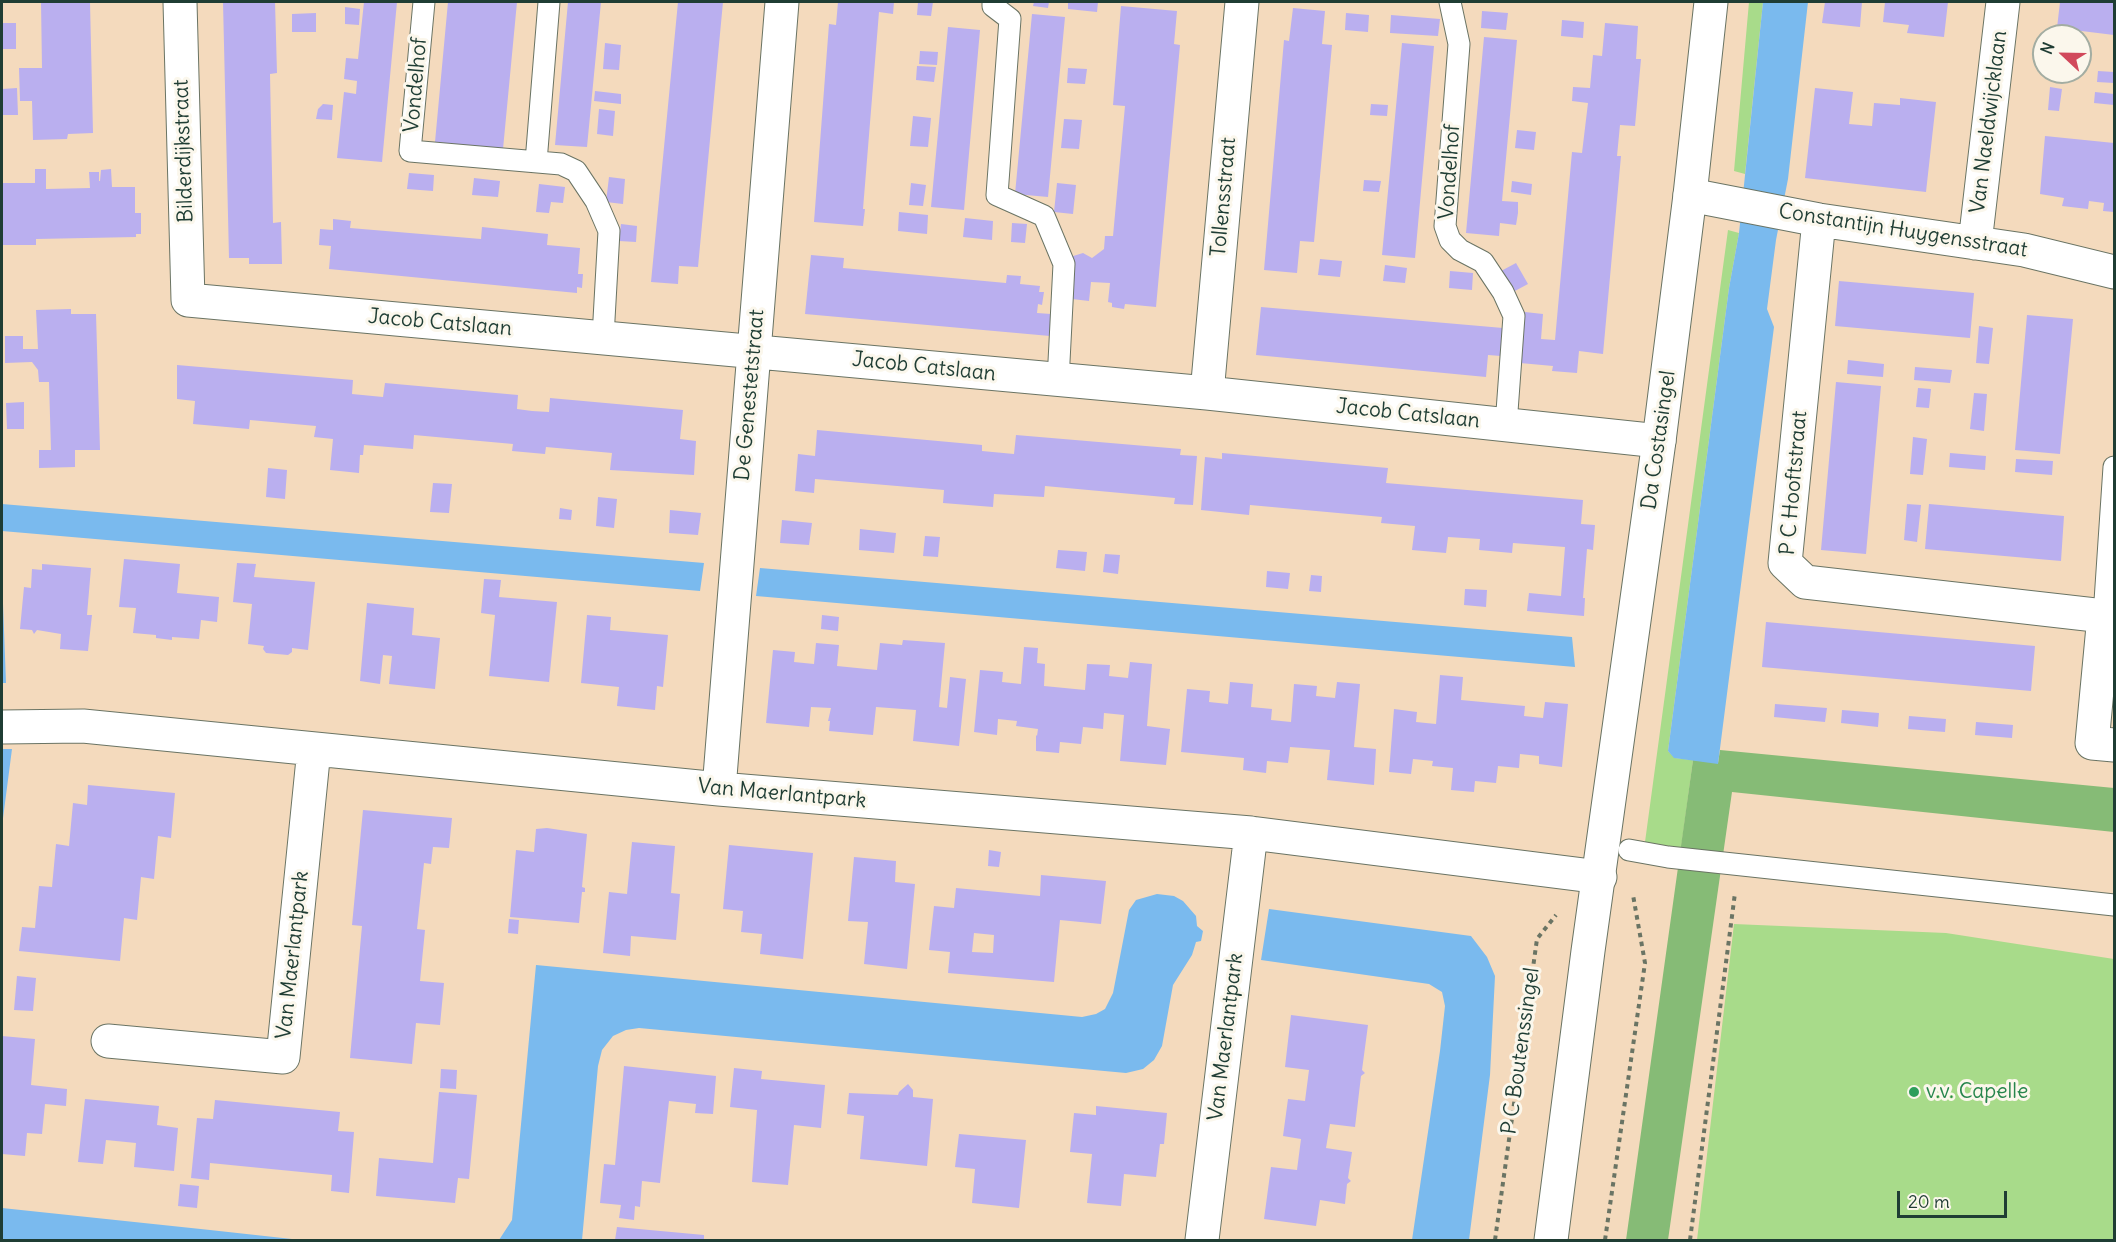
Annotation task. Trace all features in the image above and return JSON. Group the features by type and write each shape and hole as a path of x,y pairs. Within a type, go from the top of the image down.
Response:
{"street":[{"name":"Bilderdijkstraat","path":"180,2 188,300"},
{"name":"De Genestetstraat","path":"719,789 782,2"},
{"name":"Tollensstraat","path":"1207,393 1242,2"},
{"name":"Da Costasingel","path":"1603,878 1690,195 1712,2"},
{"name":"Van Naeldwijcklaan","path":"1975,243 2003,2"},
{"name":"Constantijn Huygensstraat","path":"1690,195 1807,217 2024,250 2115,272"},
{"name":"P C Hooftstraat","path":"1807,217 1785,563 1805,582 2104,616"},
{"name":"Jacob Catslaan","path":"188,300 1207,393 1659,441"},
{"path":"2104,616 2092,743 2115,745"},
{"name":"Van Maerlantpark","path":"2,728 83,726 719,789 1251,833 1603,878"},
{"name":"Van Maerlantpark","path":"108,1041 283,1057 314,749"},
{"name":"Van Maerlantpark","path":"1202,1240 1251,833"},
{"path":"1551,1240 1588,951 1603,878"}],"lane":[{"name":"Vondelhof","path":"424,2 410,151 561,164 576,171 596,201 609,231 603,337"},
{"path":"536,162 549,2"},
{"path":"993,2 993,6 1010,19 998,195 1044,216 1064,264 1058,381"},
{"name":"Vondelhof","path":"1450,2 1459,44 1445,226 1450,240 1460,250 1483,262 1503,292 1514,316 1506,425"},
{"path":"2104,616 2114,467"},
{"path":"1629,850 1668,857 2115,906"}],"path":[{"path":"1690,1240 1739,865"},
{"name":"P C Boutenssingel","path":"1495,1240 1537,939 1573,893 1603,878"},
{"path":"1603,878 1645,963 1605,1240"}],"green space":[{"path":"1749,2 1763,2 1745,174 1734,171"},
{"path":"1728,230 1739,233 1729,288 1668,751 1675,758 1693,760 1681,848 1645,842"},
{"path":"1720,750 2114,788 2114,832 1732,792 1668,1240 1626,1240 1693,760 1718,763"},
{"name":"v.v. Capelle","path":"1734,924 1946,933 2114,959 2114,1240 1697,1240"}],"water":[{"path":"1763,2 1808,2 1788,179 1776,240 1767,309 1774,327 1718,764 1674,758 1668,751 1729,288 1739,233"},
{"path":"2,504 704,563 700,591 2,531"},
{"path":"760,568 1572,637 1575,667 756,596"},
{"path":"2,577 6,683 2,683"},
{"path":"2,749 12,749 2,826"},
{"path":"1157,894 1174,896 1183,901 1196,916 1197,926 1203,931 1201,941 1196,942 1192,955 1173,985 1162,1046 1154,1060 1143,1069 1126,1073 639,1028 626,1030 613,1036 602,1050 598,1066 582,1240 499,1240 512,1220 536,965 1082,1017 1105,1009 1113,993 1129,910 1136,900"},
{"path":"1269,909 1471,936 1487,957 1495,976 1490,1075 1469,1240 1412,1240 1440,1051 1445,1006 1442,992 1429,984 1261,960"},
{"path":"2,1208 210,1230 301,1240 2,1240"}],"building":[{"path":"41,2 90,2 93,133 68,134 67,139 33,140 32,101 20,101 19,68 42,68"},
{"path":"223,2 275,2 277,73 270,74 273,223 281,222 282,264 249,264 249,258 229,258"},
{"path":"364,2 397,2 382,162 337,158 344,92 356,94 357,81 344,79 346,58 358,59"},
{"path":"448,2 517,2 503,149 435,142"},
{"path":"568,2 601,2 587,147 555,145"},
{"path":"678,2 723,2 698,267 679,266 678,284 651,282"},
{"path":"838,2 894,2 893,14 879,12 863,226 814,222 829,24 836,25"},
{"path":"918,2 933,2 931,16 917,15"},
{"path":"1034,2 1049,2 1048,8 1033,6"},
{"path":"1068,2 1098,2 1097,12 1068,9"},
{"path":"1825,2 1862,2 1860,27 1822,23"},
{"path":"1885,2 1948,2 1944,37 1907,33 1909,25 1883,22"},
{"path":"2060,2 2114,2 2114,35 2092,32 2092,24 2057,24"},
{"path":"1121,6 1177,11 1174,44 1180,45 1156,307 1125,304 1124,309 1112,307 1112,303 1108,302 1110,283 1091,282 1089,301 1072,299 1075,266 1070,257 1083,253 1092,258 1104,249 1105,236 1113,236 1125,106 1113,105"},
{"path":"345,7 360,9 359,25 345,24"},
{"path":"1293,8 1325,11 1322,44 1332,45 1314,242 1300,241 1297,273 1264,270 1284,40 1289,41"},
{"path":"1482,11 1508,13 1506,30 1481,28"},
{"path":"316,13 316,32 292,32 292,14"},
{"path":"1346,13 1369,15 1368,32 1345,30"},
{"path":"1032,14 1065,17 1048,197 1015,194"},
{"path":"1391,15 1440,19 1438,36 1390,33"},
{"path":"1562,20 1584,22 1583,38 1561,36"},
{"path":"2,23 16,23 16,49 2,49"},
{"path":"1605,23 1638,26 1636,59 1641,59 1635,126 1620,125 1617,156 1621,156 1603,354 1579,351 1577,373 1552,371 1553,366 1520,363 1525,312 1543,314 1541,339 1555,340 1572,152 1582,153 1588,103 1572,101 1573,87 1590,88 1593,55 1602,56"},
{"path":"948,27 980,30 964,210 931,207"},
{"path":"1484,37 1517,40 1502,201 1518,202 1518,213 1516,225 1500,223 1499,236 1466,233"},
{"path":"605,43 621,45 619,70 603,69"},
{"path":"1402,43 1434,46 1415,258 1382,255"},
{"path":"920,51 938,52 937,65 919,64"},
{"path":"917,66 936,67 934,82 916,80"},
{"path":"1068,68 1087,69 1085,84 1067,83"},
{"path":"2098,71 2114,72 2114,83 2097,82"},
{"path":"2050,87 2062,89 2059,111 2048,110"},
{"path":"17,88 18,115 2,115 2,89"},
{"path":"1815,88 1853,92 1849,124 1872,126 1874,103 1900,105 1900,98 1936,102 1926,192 1805,178"},
{"path":"595,91 621,94 621,104 594,101"},
{"path":"2095,92 2114,94 2114,105 2094,103"},
{"path":"323,104 333,105 332,120 316,119 318,109"},
{"path":"1371,104 1388,105 1387,116 1370,115"},
{"path":"599,109 615,111 613,136 597,134"},
{"path":"913,116 931,118 928,147 910,146"},
{"path":"1064,119 1082,120 1079,149 1061,148"},
{"path":"1517,130 1536,132 1534,150 1515,148"},
{"path":"2045,136 2114,143 2114,212 2103,211 2104,203 2089,201 2088,209 2062,206 2064,198 2040,194"},
{"path":"35,169 46,169 46,189 90,188 89,172 99,172 100,181 101,170 111,169 112,187 135,187 135,213 141,213 141,234 136,234 136,237 36,239 36,245 2,245 2,183 35,183"},
{"path":"409,173 434,175 433,191 407,189"},
{"path":"609,177 625,179 623,204 606,202"},
{"path":"474,178 500,181 498,197 472,195"},
{"path":"1364,180 1381,181 1379,192 1363,191"},
{"path":"1512,181 1532,184 1531,195 1511,192"},
{"path":"911,183 926,185 923,206 909,205"},
{"path":"1057,183 1076,185 1073,214 1054,212"},
{"path":"539,184 565,187 563,203 551,202 549,213 536,212"},
{"path":"899,212 928,215 927,234 898,231"},
{"path":"965,218 993,221 992,240 963,237"},
{"path":"333,219 351,221 350,228 481,239 482,227 548,234 547,245 580,248 578,274 583,274 582,288 577,287 577,293 329,269 331,246 319,245 320,229 333,230"},
{"path":"1012,223 1027,224 1025,243 1011,242"},
{"path":"621,224 637,226 636,242 619,241"},
{"path":"811,255 844,258 843,268 1006,283 1007,275 1021,276 1020,284 1040,286 1039,292 1044,292 1042,305 1038,304 1037,313 1051,314 1050,336 805,314"},
{"path":"1320,259 1342,261 1340,277 1318,275"},
{"path":"1516,263 1528,284 1513,292 1501,271"},
{"path":"1385,265 1407,268 1405,283 1383,281"},
{"path":"1450,271 1473,273 1472,290 1449,288"},
{"path":"1839,281 1974,293 1970,338 1835,326"},
{"path":"1261,307 1503,328 1501,356 1488,355 1486,377 1256,355"},
{"path":"71,309 71,314 96,314 100,450 75,450 75,467 39,468 39,450 51,450 49,382 39,382 38,370 32,362 5,363 5,336 23,336 23,349 38,349 36,310"},
{"path":"2027,315 2073,319 2060,454 2015,450"},
{"path":"1979,326 1993,328 1989,364 1976,363"},
{"path":"1848,360 1884,364 1883,377 1847,374"},
{"path":"177,365 353,380 352,394 383,397 385,383 518,395 517,409 532,411 549,412 550,398 683,410 680,439 696,441 694,475 610,470 612,453 546,447 545,454 512,451 513,444 414,435 413,449 364,445 363,455 360,455 359,473 330,470 333,439 314,437 316,426 250,420 249,429 193,424 195,401 177,399"},
{"path":"1915,367 1952,370 1950,383 1914,380"},
{"path":"1836,382 1881,386 1866,554 1821,550"},
{"path":"1918,388 1931,389 1929,408 1916,407"},
{"path":"1974,393 1987,394 1984,431 1970,429"},
{"path":"24,402 24,429 7,429 6,403"},
{"path":"817,430 982,445 982,451 1014,454 1016,435 1181,449 1180,455 1197,456 1193,505 1174,504 1175,498 1045,486 1044,497 994,494 993,507 943,503 944,490 815,479 814,493 795,491 798,454 815,456"},
{"path":"1913,437 1927,439 1923,475 1910,474"},
{"path":"1222,453 1388,468 1386,483 1583,500 1581,524 1595,525 1593,550 1587,549 1583,598 1585,598 1584,616 1527,611 1529,593 1561,596 1565,547 1513,543 1512,553 1479,550 1480,539 1448,537 1446,553 1412,550 1415,526 1381,523 1382,517 1250,505 1249,515 1201,510 1205,457 1222,459"},
{"path":"1950,453 1986,456 1985,470 1949,467"},
{"path":"2016,459 2053,461 2052,475 2015,472"},
{"path":"268,468 287,470 285,499 266,497"},
{"path":"433,483 452,484 449,513 430,512"},
{"path":"598,497 617,499 614,528 596,526"},
{"path":"1907,504 1921,505 1917,542 1904,540"},
{"path":"1929,504 2064,516 2061,561 1925,549"},
{"path":"560,508 572,510 571,520 559,519"},
{"path":"670,510 701,513 698,535 669,533"},
{"path":"782,520 812,523 809,545 780,543"},
{"path":"860,529 896,533 894,553 859,550"},
{"path":"925,536 940,537 938,557 923,556"},
{"path":"1058,550 1087,552 1085,571 1056,568"},
{"path":"1105,554 1120,555 1118,574 1103,572"},
{"path":"124,559 180,564 177,593 219,597 217,622 201,620 199,639 172,637 172,640 156,638 156,635 133,633 136,608 119,607"},
{"path":"237,563 256,564 254,577 315,582 308,650 292,648 292,652 288,655 266,653 264,646 248,644 252,604 233,602"},
{"path":"42,564 91,568 87,615 92,615 88,651 60,649 61,634 37,630 34,634 32,630 20,629 24,587 31,588 32,569 42,570"},
{"path":"1267,571 1290,573 1288,589 1266,587"},
{"path":"1311,575 1322,576 1321,592 1309,591"},
{"path":"484,579 501,580 499,597 557,602 549,682 489,676 495,615 481,613"},
{"path":"1465,589 1487,590 1486,607 1464,605"},
{"path":"367,603 414,608 412,635 440,638 435,689 389,684 392,656 383,655 380,684 360,681"},
{"path":"587,615 611,617 610,630 668,635 663,687 657,686 655,710 617,706 619,687 581,683"},
{"path":"822,615 839,617 838,631 821,629"},
{"path":"1766,622 2035,646 2031,691 1762,667"},
{"path":"903,640 945,643 939,707 947,708 950,677 966,679 959,746 913,741 916,710 876,707 873,735 829,731 830,721 828,721 831,708 811,707 809,727 766,723 773,650 795,652 794,662 814,664 816,643 839,645 837,666 877,670 880,643 902,645"},
{"path":"1024,647 1038,648 1037,663 1045,664 1044,686 1085,690 1087,664 1110,665 1109,676 1128,678 1130,662 1152,664 1147,726 1170,729 1166,765 1120,761 1124,715 1104,713 1103,729 1083,727 1081,744 1060,742 1059,753 1036,751 1038,729 1016,726 1017,721 998,719 997,735 974,732 980,670 1003,672 1002,682 1021,684"},
{"path":"1440,675 1463,677 1461,700 1525,706 1524,716 1543,718 1545,702 1568,704 1562,767 1539,764 1539,756 1520,754 1519,768 1498,766 1496,783 1475,781 1474,792 1451,790 1453,768 1432,766 1433,761 1413,759 1411,774 1389,772 1394,709 1417,712 1416,722 1436,724"},
{"path":"1230,682 1253,684 1251,707 1272,709 1271,720 1291,722 1294,684 1317,686 1316,696 1335,698 1337,682 1360,684 1354,747 1376,749 1374,785 1327,780 1330,750 1290,747 1288,763 1267,761 1266,773 1243,770 1244,758 1181,752 1187,689 1210,691 1209,702 1228,704"},
{"path":"1775,704 1827,708 1825,722 1774,717"},
{"path":"1842,710 1879,713 1878,727 1841,723"},
{"path":"1909,716 1946,719 1945,732 1908,729"},
{"path":"1976,722 2013,725 2012,738 1975,735"},
{"path":"88,785 175,793 171,838 158,836 154,879 141,877 137,920 124,918 120,961 19,951 22,927 35,928 39,886 52,887 56,844 69,846 73,803 87,805"},
{"path":"363,810 452,818 449,848 433,847 431,864 424,863 417,929 425,930 420,981 444,983 440,1025 416,1023 412,1064 350,1058 362,926 352,925"},
{"path":"547,828 587,834 582,887 585,888 585,892 582,892 579,923 510,917 516,850 534,852 536,829"},
{"path":"632,842 675,846 671,893 680,894 676,940 631,936 630,956 603,953 609,892 627,894"},
{"path":"729,845 813,853 803,959 760,954 762,934 741,932 743,911 723,909"},
{"path":"989,850 1001,852 999,867 988,866"},
{"path":"854,857 896,861 895,882 915,884 907,969 864,964 868,922 848,921"},
{"path":"1041,875 1106,881 1101,924 1060,920 1054,982 948,973 950,952 929,950 934,906 954,908 956,888 1040,896","holes":["974,933 994,935 993,953 972,952"]},
{"path":"509,919 519,920 518,934 508,933"},
{"path":"17,976 36,978 33,1011 14,1010"},
{"path":"1291,1015 1368,1025 1362,1070 1365,1073 1361,1076 1355,1127 1330,1124 1326,1148 1352,1152 1348,1178 1351,1181 1347,1184 1345,1204 1320,1200 1316,1226 1264,1219 1271,1167 1297,1170 1301,1139 1283,1136 1288,1099 1305,1101 1309,1070 1285,1067"},
{"path":"2,1036 35,1039 31,1085 67,1089 66,1106 45,1104 42,1134 27,1133 25,1156 2,1154"},
{"path":"624,1066 716,1076 713,1114 695,1113 696,1104 669,1101 660,1183 642,1181 640,1207 635,1206 634,1220 619,1218 621,1205 600,1203 604,1164 615,1165"},
{"path":"734,1068 762,1071 761,1079 825,1085 821,1128 794,1125 788,1185 752,1182 757,1110 730,1107"},
{"path":"441,1069 457,1070 456,1089 440,1088"},
{"path":"908,1084 913,1090 913,1097 933,1099 927,1166 860,1159 864,1116 847,1114 849,1093 898,1095"},
{"path":"439,1092 477,1095 469,1179 458,1178 455,1203 376,1196 379,1158 433,1163"},
{"path":"85,1099 159,1106 157,1125 178,1128 174,1171 134,1167 136,1143 106,1140 103,1164 78,1162"},
{"path":"215,1100 340,1112 338,1131 354,1132 349,1193 331,1191 332,1175 210,1163 209,1180 191,1178 197,1118 213,1119"},
{"path":"1096,1106 1167,1113 1164,1144 1160,1144 1156,1177 1124,1174 1121,1206 1087,1203 1092,1154 1070,1152 1074,1113 1096,1115"},
{"path":"959,1134 1026,1140 1019,1208 972,1203 975,1169 955,1167"},
{"path":"180,1184 199,1186 197,1208 178,1206"},
{"path":"617,1227 704,1235 704,1240 615,1240"}],"place":[{"name":"v.v. Capelle","path":"1914,1092"}]}
